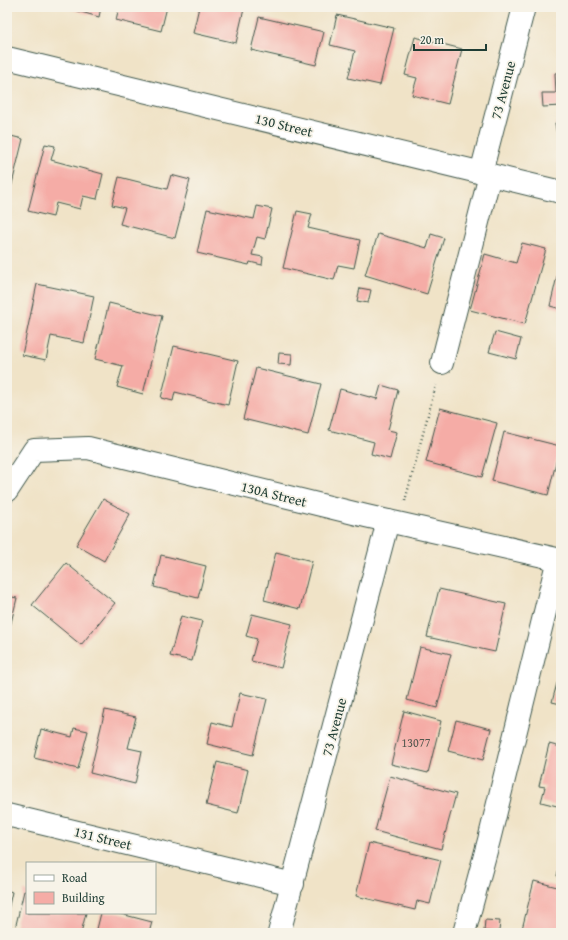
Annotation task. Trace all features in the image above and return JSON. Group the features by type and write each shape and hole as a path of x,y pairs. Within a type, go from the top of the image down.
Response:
{"street":[{"name":"73 Avenue","path":"442,363 524,7"},
{"name":"130 Street","path":"7,58 561,192"},
{"name":"130A Street","path":"7,491 34,450 88,448 388,521 559,560"},
{"name":"73 Avenue","path":"279,933 388,521"},
{"path":"464,933 489,840 559,560"},
{"name":"131 Street","path":"7,815 293,884"}],"path":[{"path":"404,503 442,363"}],"building":[{"path":"63,7 101,7 99,17"},
{"path":"119,7 167,7 161,31 116,20"},
{"path":"199,7 236,7 244,9 236,43 193,33"},
{"path":"337,15 394,28 380,85 348,78 355,51 330,45"},
{"path":"259,17 324,32 316,65 251,50"},
{"path":"415,37 462,49 448,104 412,95 417,78 405,75"},
{"path":"561,72 561,106 543,107 542,93 556,93 555,73"},
{"path":"561,122 561,148 559,148 555,123"},
{"path":"7,135 23,139 11,188 7,187"},
{"path":"45,144 55,146 51,160 103,174 97,199 83,196 80,209 56,203 53,217 28,211"},
{"path":"171,175 190,180 175,238 120,224 125,208 112,205 119,177 167,189"},
{"path":"257,206 272,209 265,239 257,237 252,255 263,257 262,265 250,262 249,265 197,253 207,209 254,219"},
{"path":"297,211 312,214 308,228 360,240 354,268 338,265 334,280 283,268"},
{"path":"378,234 427,248 431,234 444,238 427,294 365,275"},
{"path":"522,243 546,249 525,324 470,310 485,254 516,263"},
{"path":"558,272 561,273 561,309 550,306"},
{"path":"37,284 94,296 84,343 51,336 46,360 22,355"},
{"path":"360,288 371,290 368,303 357,301"},
{"path":"109,303 162,316 143,394 117,387 123,366 95,359"},
{"path":"495,332 521,339 516,359 489,352"},
{"path":"174,346 238,361 228,405 175,392 173,401 161,398"},
{"path":"279,353 292,354 291,365 278,364"},
{"path":"256,368 321,384 308,435 243,419"},
{"path":"381,385 398,390 388,430 397,432 390,459 371,454 374,442 329,430 340,389 377,399"},
{"path":"440,408 497,423 482,477 426,462"},
{"path":"504,432 560,446 548,495 492,481"},
{"path":"103,499 130,514 104,561 76,545"},
{"path":"276,552 312,561 300,609 264,600"},
{"path":"161,555 206,566 198,598 154,587"},
{"path":"66,563 115,603 81,645 32,605"},
{"path":"439,589 506,604 495,652 427,637"},
{"path":"7,596 17,598 9,631 7,631"},
{"path":"252,614 292,624 281,668 251,661 257,639 246,636"},
{"path":"181,616 202,621 192,661 170,656"},
{"path":"420,647 451,654 437,708 407,700"},
{"path":"557,683 561,684 561,704 552,702"},
{"path":"240,693 267,699 253,755 207,744 212,722 232,727"},
{"path":"105,710 136,717 128,748 142,751 135,784 90,773"},
{"path":"404,711 441,721 428,773 391,764"},
{"path":"456,720 491,729 483,760 448,751"},
{"path":"74,728 88,731 78,769 34,758 41,729 72,737"},
{"path":"549,744 561,747 561,807 541,802 545,787 539,786"},
{"path":"217,762 248,770 238,813 206,805"},
{"path":"390,776 456,794 441,849 375,831"},
{"path":"369,843 441,860 430,904 417,901 415,910 356,896"},
{"path":"561,862 561,877 557,876"},
{"path":"534,881 561,888 561,933 521,933"},
{"path":"7,890 12,892 8,910 7,910"},
{"path":"24,891 26,892 26,914 86,914 81,933 14,933"},
{"path":"101,914 121,914 152,922 149,933 96,933"},
{"path":"485,920 500,921 499,932 484,931"}]}
